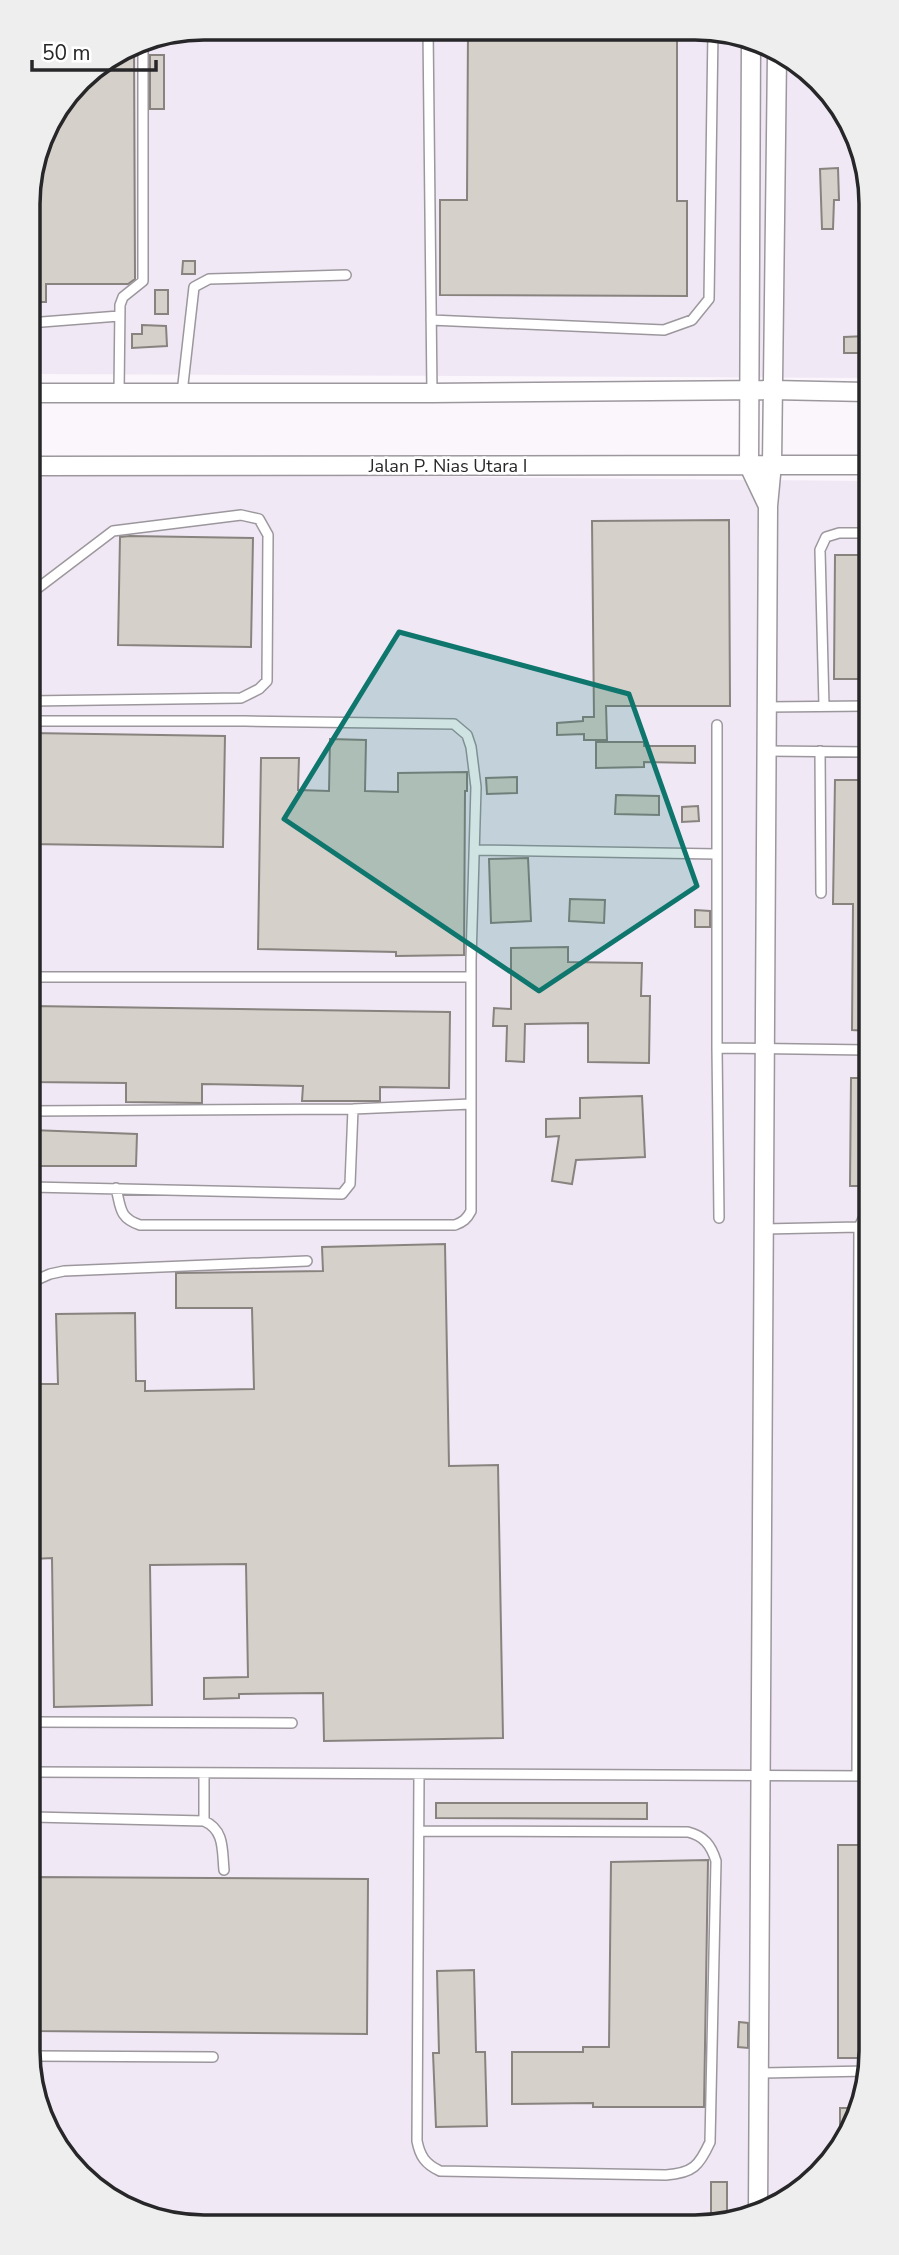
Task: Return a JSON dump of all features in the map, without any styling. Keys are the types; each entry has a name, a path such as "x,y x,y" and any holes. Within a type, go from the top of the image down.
{"street":[{"path":"751,50 749,466 768,506"},
{"path":"758,2202 768,506 772,464 777,63"},
{"path":"41,393 859,392"},
{"name":"Jalan P. Nias Utara I","path":"41,466 859,465"}],"lane":[{"path":"428,41 432,393"},
{"path":"431,320 664,330 692,320 709,299 713,42"},
{"path":"119,392 119,316 123,297 143,281 143,52"},
{"path":"182,393 194,287 209,279 346,275"},
{"path":"41,322 119,316"},
{"path":"41,586 113,531 241,515 259,519 268,535 267,681 259,689 241,698 41,701"},
{"path":"824,706 820,550 826,537 839,533 859,533"},
{"path":"767,707 859,706"},
{"path":"41,721 454,724 467,735 471,747 476,787 471,977 471,1211 463,1222 455,1225 141,1225 130,1222 122,1213 116,1188"},
{"path":"717,725 719,1218"},
{"path":"767,751 859,752"},
{"path":"820,751 821,893"},
{"path":"475,850 717,854"},
{"path":"41,977 471,977"},
{"path":"717,1048 859,1050"},
{"path":"41,1111 353,1109 471,1104"},
{"path":"40,1187 341,1194 350,1184 353,1109"},
{"path":"764,1229 858,1227"},
{"path":"40,1278 64,1272 307,1261"},
{"path":"40,1772 857,1776 858,1404"},
{"path":"40,1722 292,1723"},
{"path":"204,1773 204,1821"},
{"path":"419,1774 417,2141 424,2161 440,2171 666,2175 678,2174 702,2161 710,2142 716,1861 712,1849 703,1838 688,1832 419,1830"},
{"path":"40,1818 204,1821 215,1828 220,1837 224,1870"},
{"path":"40,2056 213,2057"},
{"path":"759,2073 857,2071"}],"highlighted area":[{"path":"399,632 629,694 697,886 539,991 284,819"}],"shaded area":[{"path":"695,40 727,43 767,57 803,81 831,113 850,151 859,204 859,378 41,374 41,193 46,162 57,132 68,113 96,81 122,62 172,43"},
{"path":"41,473 859,481 858,2062 850,2104 831,2142 803,2174 777,2193 758,2202 737,2209 695,2215 204,2215 172,2212 132,2198 96,2174 68,2142 49,2104 40,2051"}],"building":[{"path":"468,40 677,40 677,201 687,201 687,296 440,295 440,200 467,200"},
{"path":"150,55 164,55 164,109 150,109"},
{"path":"134,56 135,279 128,284 46,284 46,302 41,302 41,193 53,141 81,96 113,68"},
{"path":"838,168 839,200 834,200 833,229 822,229 820,169"},
{"path":"183,261 195,261 195,274 182,274"},
{"path":"155,290 168,290 168,314 155,314"},
{"path":"142,325 166,326 167,346 132,348 132,334 142,334"},
{"path":"859,336 859,353 844,353 844,337"},
{"path":"729,520 730,706 606,706 607,740 584,740 584,734 557,735 557,723 583,721 583,717 594,717 592,521"},
{"path":"120,537 253,538 251,647 118,645"},
{"path":"835,555 859,555 859,679 834,679"},
{"path":"41,733 225,736 223,847 41,844"},
{"path":"330,739 366,740 365,791 398,792 398,773 467,772 464,955 396,956 396,952 258,949 261,758 299,758 298,790 329,791"},
{"path":"596,742 695,746 695,763 644,762 644,767 596,768"},
{"path":"517,777 517,793 487,794 486,778"},
{"path":"835,780 859,780 859,1030 852,1030 853,904 833,904"},
{"path":"616,795 659,796 659,815 615,814"},
{"path":"698,806 699,821 682,822 682,807"},
{"path":"528,858 531,921 491,923 489,859"},
{"path":"570,899 605,900 604,923 569,921"},
{"path":"695,910 710,911 710,927 695,927"},
{"path":"568,947 568,962 642,963 641,996 650,996 649,1063 588,1062 588,1023 525,1024 524,1062 506,1061 507,1026 493,1026 494,1008 511,1009 511,948"},
{"path":"41,1006 450,1012 449,1088 380,1087 380,1101 302,1101 303,1086 202,1084 202,1103 126,1102 126,1083 41,1082"},
{"path":"851,1078 859,1078 858,1186 850,1186"},
{"path":"642,1096 645,1157 576,1160 572,1184 552,1181 559,1136 546,1137 546,1119 580,1118 580,1098"},
{"path":"40,1130 137,1134 136,1166 40,1166"},
{"path":"445,1244 449,1466 498,1465 503,1738 324,1741 323,1693 239,1694 239,1698 204,1699 204,1678 248,1677 246,1564 150,1565 152,1705 54,1707 52,1558 40,1559 40,1384 58,1384 56,1314 135,1313 136,1381 145,1381 145,1391 254,1389 252,1308 176,1308 176,1273 323,1271 322,1247"},
{"path":"436,1803 647,1803 647,1819 436,1818"},
{"path":"838,1845 858,1845 858,2058 838,2058"},
{"path":"708,1860 704,2107 593,2107 593,2103 512,2104 512,2052 583,2052 583,2047 609,2047 611,1862"},
{"path":"40,1877 368,1879 367,2034 40,2031"},
{"path":"474,1970 476,2052 485,2052 487,2126 436,2127 433,2053 439,2053 437,1971"},
{"path":"739,2022 748,2023 748,2048 738,2047"},
{"path":"840,2108 848,2108 842,2123 840,2126"},
{"path":"711,2182 727,2182 727,2211 711,2213"}]}
